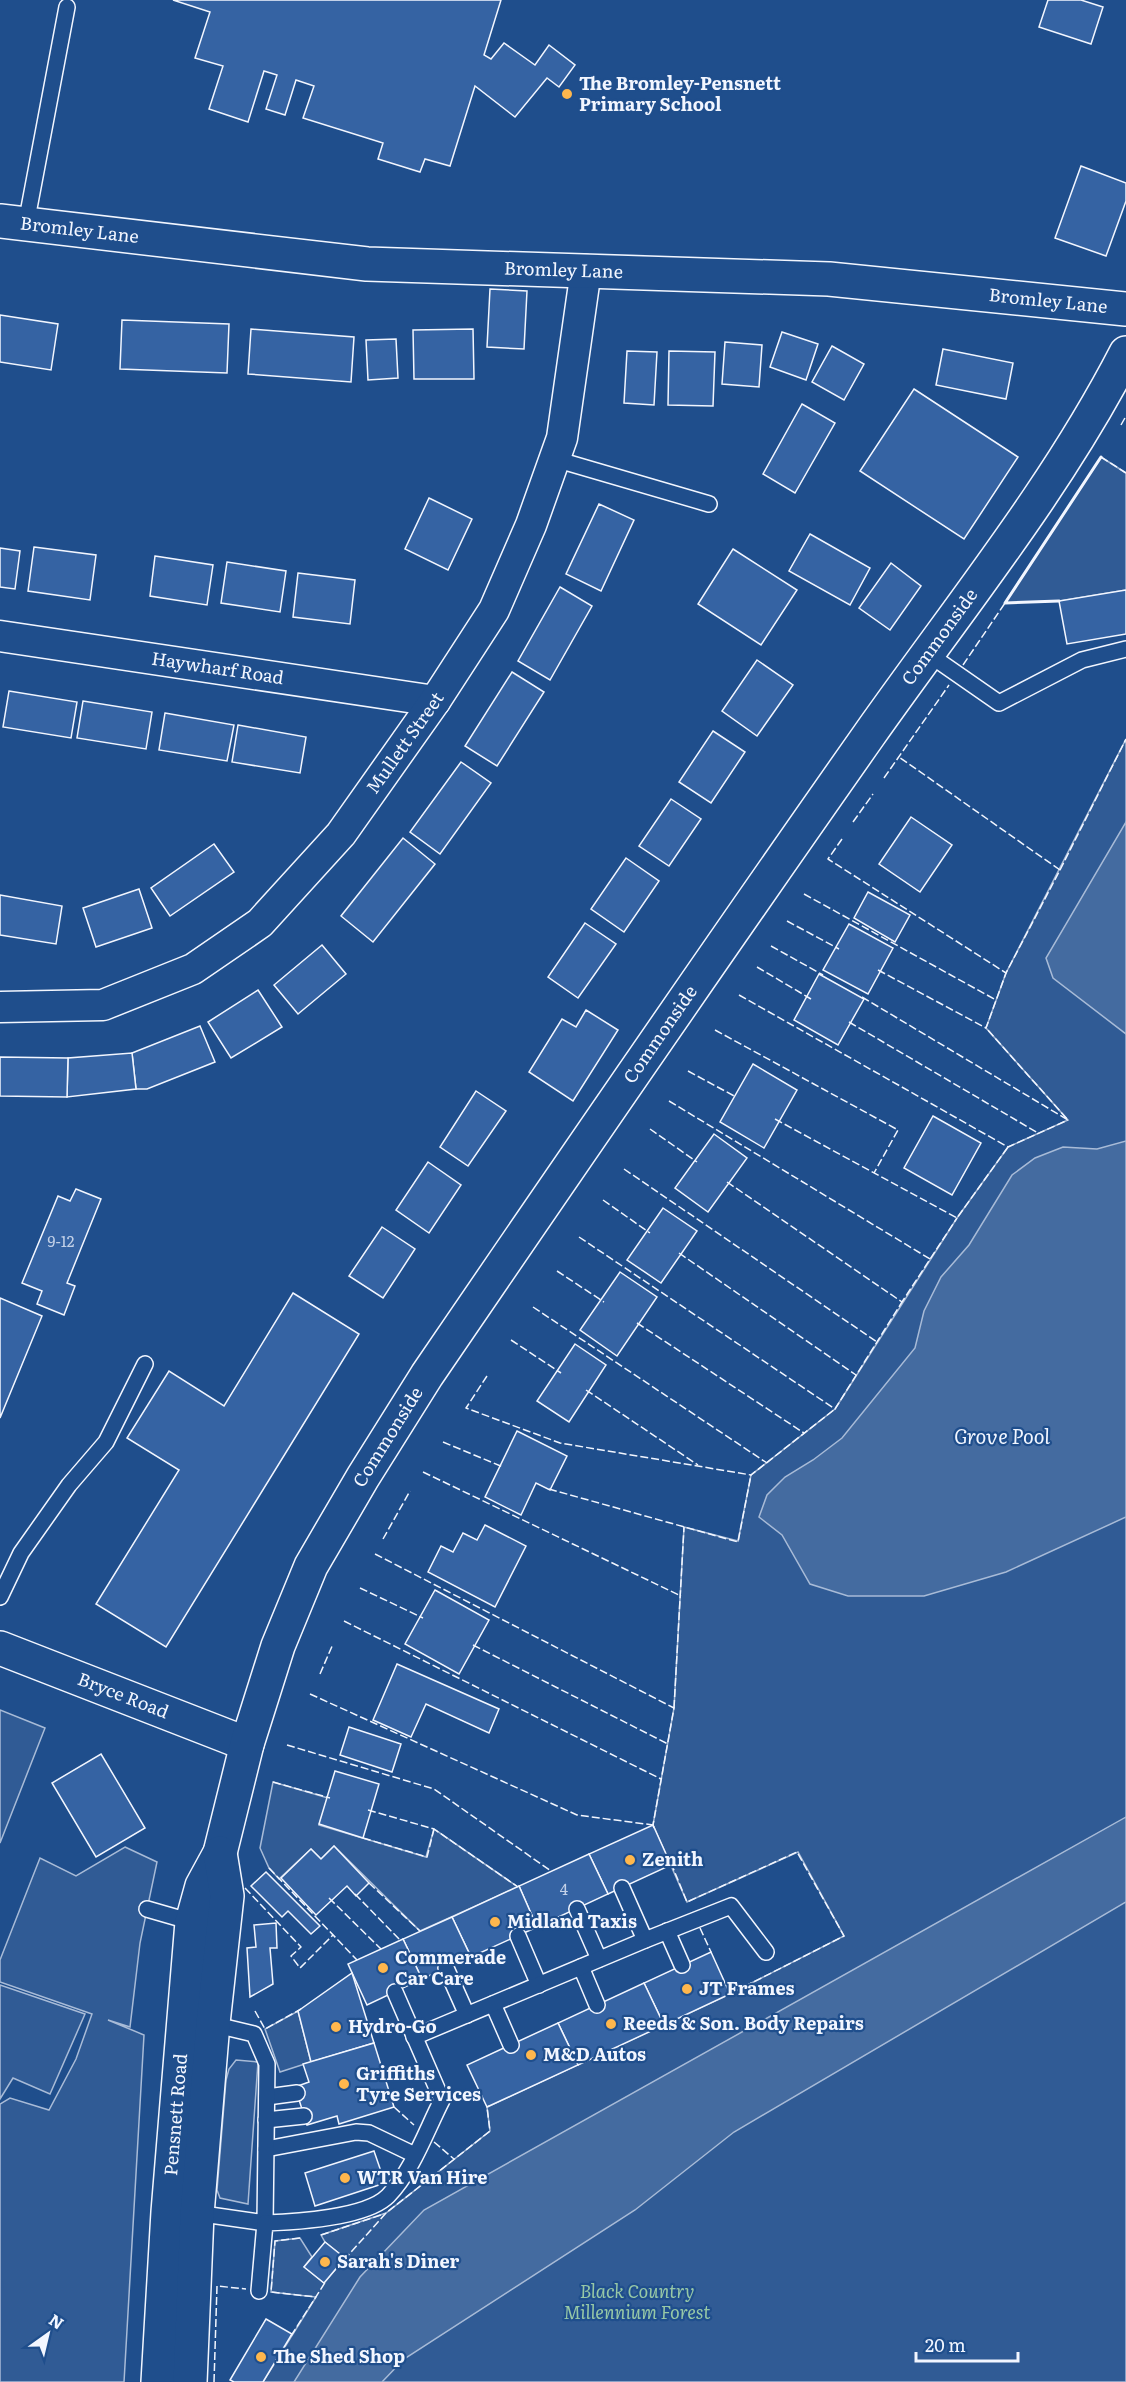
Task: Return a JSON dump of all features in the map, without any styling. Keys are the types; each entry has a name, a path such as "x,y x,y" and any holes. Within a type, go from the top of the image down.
{"main road":[{"name":"Bromley Lane","path":"13,223 367,264 829,279 1126,309"},
{"name":"Commonside","path":"247,1744 278,1647 311,1566 427,1375 927,653 1042,493 1110,385 1126,353"},
{"name":"Bryce Road","path":"0,1648 247,1744"},
{"name":"Pensnett Road","path":"158,2382 170,2186 192,1922 202,1886 220,1853 247,1744"},
{"name":"Pensnett Road","path":"190,2382 197,2214 213,2023 227,1896 220,1853"}],"street":[{"name":"Mullett Street","path":"0,1007 103,1005 193,969 260,923 341,834 435,701 494,610 531,525 562,438 586,270"},
{"name":"Haywharf Road","path":"0,636 435,701"}],"lane":[{"path":"13,223 67,7"},
{"path":"555,459 710,504"},
{"path":"927,653 999,704 1082,660 1126,650"},
{"path":"0,1597 21,1553 69,1485 106,1442 145,1364"},
{"path":"622,1888 645,1940"},
{"path":"414,2037 667,1930 731,1906 766,1952"},
{"path":"147,1909 192,1922"},
{"path":"577,1909 599,1959"},
{"path":"667,1930 682,1965"},
{"path":"518,1936 539,1984"},
{"path":"581,1967 597,2005"},
{"path":"446,1968 466,2015"},
{"path":"170,2186 197,2214 265,2223 309,2221 354,2212 386,2198 404,2178 442,2100 395,1992"},
{"path":"493,2004 511,2045"},
{"path":"180,2071 193,2061 198,2030 213,2023 254,2034 267,2064 265,2223 259,2291"},
{"path":"267,2097 297,2093"},
{"path":"266,2120 304,2116"},
{"path":"266,2149 356,2132 369,2133 415,2155"}],"shaded area":[{"path":"1101,457 1126,473 1126,590 1059,601 1005,603"},
{"path":"1126,739 1126,2382 263,2382 316,2297 271,2292 275,2241 300,2238 312,2257 304,2267 324,2283 345,2258 325,2242 321,2235 386,2213 490,2131 487,2107 730,1994 844,1936 798,1852 687,1902 653,1825 674,1708 684,1527 738,1541 751,1475 835,1409 957,1218 1008,1147 1068,1120 986,1028 1006,973"},
{"path":"0,1710 45,1728 0,1843"},
{"path":"273,1782 328,1798 319,1825 426,1857 434,1829 518,1887 420,1931 334,1846 321,1859 311,1849 279,1879 269,1868 260,1848"},
{"path":"125,1847 157,1862 140,1943 130,2027 108,2020 144,2035 124,2382 0,2382 0,2104 10,2098 49,2110 76,2059 92,2014 0,1982 0,1960 40,1858 76,1876"},
{"path":"0,1985 85,2014 50,2094 13,2078 0,2099"},
{"path":"298,2011 311,2062 280,2072 265,2029"},
{"path":"236,2060 258,2062 248,2204 220,2198 217,2190 226,2080 229,2069"}],"water":[{"path":"1126,822 1126,1034 1053,978 1046,958"},
{"name":"Grove Pool","path":"1126,1141 1126,1517 1006,1572 924,1596 848,1596 810,1584 782,1535 759,1517 767,1495 785,1477 842,1438 915,1348 924,1311 941,1277 969,1245 1012,1175 1035,1158 1063,1147 1097,1149"},
{"path":"1126,1817 1126,1902 734,2132 635,2210 404,2359 382,2382 294,2382 360,2277 424,2210"}],"building":[{"path":"173,0 501,0 484,55 491,59 504,43 535,65 549,45 575,65 559,87 547,78 515,117 475,86 450,166 425,159 420,172 378,159 383,143 303,118 314,86 296,80 285,115 266,109 277,75 264,71 248,122 209,109 223,66 195,58 210,12"},
{"path":"1048,0 1081,0 1103,7 1091,44 1039,27"},
{"path":"1081,166 1126,183 1126,201 1106,256 1055,238"},
{"path":"490,289 527,291 524,349 487,347"},
{"path":"0,315 58,324 51,370 0,362"},
{"path":"122,320 229,324 227,373 120,369"},
{"path":"251,329 354,337 351,382 248,374"},
{"path":"473,329 474,379 414,379 413,330"},
{"path":"782,332 818,344 806,380 770,367"},
{"path":"396,339 398,378 368,380 366,340"},
{"path":"725,342 762,345 759,387 722,384"},
{"path":"832,346 864,364 844,400 812,382"},
{"path":"943,349 1013,363 1006,399 936,385"},
{"path":"627,351 657,352 654,405 624,403"},
{"path":"669,351 715,352 713,406 668,405"},
{"path":"914,389 1018,457 964,539 860,471"},
{"path":"802,404 835,423 795,493 763,474"},
{"path":"429,498 472,519 448,570 405,549"},
{"path":"599,504 634,520 601,591 566,574"},
{"path":"810,534 870,568 850,605 789,571"},
{"path":"34,547 96,555 90,600 28,591"},
{"path":"0,548 20,551 15,589 0,587"},
{"path":"733,549 797,590 761,645 698,604"},
{"path":"155,556 213,565 207,605 150,596"},
{"path":"227,562 286,571 280,612 221,603"},
{"path":"891,563 921,586 890,630 859,608"},
{"path":"298,573 355,580 350,624 293,617"},
{"path":"560,587 592,606 550,680 518,661"},
{"path":"1126,590 1126,634 1067,644 1059,601"},
{"path":"757,660 793,685 757,736 722,711"},
{"path":"512,672 544,692 497,766 465,746"},
{"path":"9,691 77,702 71,738 3,727"},
{"path":"83,701 152,712 146,749 77,738"},
{"path":"165,713 234,725 227,761 159,750"},
{"path":"238,725 306,737 300,773 232,762"},
{"path":"713,731 745,752 711,803 679,782"},
{"path":"461,762 491,783 440,854 410,832"},
{"path":"671,799 701,819 669,866 639,846"},
{"path":"911,817 952,845 920,892 879,864"},
{"path":"403,838 435,864 373,942 341,916"},
{"path":"214,844 234,872 170,916 151,888"},
{"path":"626,858 659,881 624,932 591,909"},
{"path":"139,889 152,928 96,947 83,908"},
{"path":"868,892 910,915 895,942 854,918"},
{"path":"0,895 62,906 56,944 0,935"},
{"path":"585,923 616,944 578,998 548,977"},
{"path":"849,924 893,948 868,994 823,970"},
{"path":"322,945 346,974 298,1014 274,985"},
{"path":"819,974 864,999 838,1045 794,1020"},
{"path":"258,990 282,1027 231,1058 208,1022"},
{"path":"586,1010 618,1030 573,1101 529,1072 562,1019 576,1027"},
{"path":"200,1026 215,1062 147,1089 136,1089 132,1053"},
{"path":"132,1053 136,1089 67,1097 68,1058"},
{"path":"0,1057 68,1058 67,1097 0,1096"},
{"path":"753,1064 797,1090 764,1148 720,1122"},
{"path":"476,1091 506,1111 468,1166 440,1147"},
{"path":"933,1116 981,1143 952,1195 904,1168"},
{"path":"714,1134 747,1158 708,1212 675,1188"},
{"path":"428,1162 461,1185 429,1233 396,1210"},
{"path":"76,1189 101,1199 67,1283 75,1286 64,1315 37,1304 42,1291 22,1283 58,1196 70,1201"},
{"path":"663,1208 697,1231 661,1283 627,1260"},
{"path":"382,1227 415,1249 383,1298 349,1276"},
{"path":"620,1272 657,1297 617,1356 580,1330"},
{"path":"293,1293 359,1334 166,1647 96,1604 179,1470 127,1438 169,1371 224,1406"},
{"path":"0,1298 42,1316 0,1418"},
{"path":"575,1344 606,1365 569,1422 537,1401"},
{"path":"517,1431 567,1456 550,1490 536,1483 521,1515 485,1497"},
{"path":"485,1525 526,1546 495,1607 428,1572 441,1546 453,1552 463,1533 477,1540"},
{"path":"435,1590 489,1620 459,1674 405,1644"},
{"path":"397,1664 499,1709 489,1733 426,1704 411,1737 373,1720"},
{"path":"349,1727 401,1744 392,1772 340,1755"},
{"path":"101,1754 145,1828 96,1857 52,1783"},
{"path":"335,1771 379,1784 363,1838 319,1824"},
{"name":"Zenith","path":"653,1825 671,1865 608,1894 589,1854"},
{"path":"334,1846 369,1883 356,1896 347,1886 316,1915 281,1878 311,1849 321,1859"},
{"path":"589,1854 608,1894 537,1927 519,1886"},
{"path":"266,1872 320,1926 311,1934 288,1911 282,1917 251,1886"},
{"name":"Midland Taxis","path":"519,1886 537,1927 471,1957 452,1917"},
{"path":"452,1917 471,1957 422,1979 403,1939"},
{"path":"276,1923 277,1948 270,1948 273,1984 250,1997 247,1948 256,1947 254,1925"},
{"name":"Commerade Car Care","path":"403,1939 422,1979 367,2005 348,1964"},
{"name":"JT Frames","path":"711,1952 730,1994 664,2025 644,1983"},
{"name":"Hydro-Go","path":"352,1973 374,2043 311,2062 298,2011"},
{"name":"Reeds & Son. Body Repairs","path":"644,1983 664,2025 578,2065 558,2023"},
{"name":"M&D Autos","path":"558,2023 578,2065 487,2107 467,2065"},
{"name":"Griffiths Tyre Services","path":"374,2043 394,2107 339,2124 337,2116 307,2125 295,2087 309,2082 303,2064"},
{"name":"WTR Van Hire","path":"374,2151 385,2183 315,2206 305,2173"},
{"name":"Sarah's Diner","path":"325,2242 345,2258 324,2283 304,2267"},
{"name":"The Shed Shop","path":"266,2319 292,2334 263,2382 230,2380"}],"fence":[{"path":"1121,425 1126,416"},
{"path":"1101,457 1126,473"},
{"path":"963,665 1005,603"},
{"path":"884,778 949,685"},
{"path":"1060,870 1126,739"},
{"path":"842,839 828,859 1006,973 1060,870 899,757"},
{"path":"853,822 873,794"},
{"path":"804,894 996,1000"},
{"path":"787,921 839,949"},
{"path":"771,946 823,975"},
{"path":"757,967 811,999"},
{"path":"878,970 986,1028 1006,973"},
{"path":"739,995 1008,1147 1068,1120"},
{"path":"862,997 1068,1120 986,1028"},
{"path":"849,1022 1038,1133"},
{"path":"715,1030 898,1130 874,1173"},
{"path":"688,1071 736,1097"},
{"path":"669,1101 930,1259"},
{"path":"775,1119 957,1218 1008,1147"},
{"path":"650,1129 697,1162"},
{"path":"624,1169 877,1342"},
{"path":"727,1182 902,1302 957,1218"},
{"path":"603,1200 650,1233"},
{"path":"579,1237 835,1409 902,1302"},
{"path":"679,1253 856,1375"},
{"path":"557,1271 604,1302"},
{"path":"533,1307 767,1463"},
{"path":"637,1323 804,1433"},
{"path":"511,1340 561,1373"},
{"path":"487,1376 466,1408 560,1443 751,1475 835,1409"},
{"path":"586,1390 698,1465"},
{"path":"443,1442 503,1467"},
{"path":"423,1472 681,1596"},
{"path":"549,1489 738,1542 751,1475"},
{"path":"383,1539 410,1491"},
{"path":"674,1708 684,1527"},
{"path":"375,1554 674,1708 654,1828"},
{"path":"360,1588 423,1618"},
{"path":"344,1621 661,1779"},
{"path":"320,1674 333,1644"},
{"path":"473,1645 668,1744"},
{"path":"310,1694 577,1815 653,1825 651,1826"},
{"path":"287,1745 434,1789 551,1871"},
{"path":"273,1782 330,1798"},
{"path":"368,1810 434,1829 518,1887"},
{"path":"363,1838 427,1857 434,1829"},
{"path":"671,1863 687,1902 797,1852 844,1936 728,1995"},
{"path":"269,1868 357,1960"},
{"path":"369,1883 420,1931"},
{"path":"245,1888 301,1947 291,1956 300,1968 333,1935"},
{"path":"355,1894 400,1940"},
{"path":"329,1898 381,1949"},
{"path":"700,1928 711,1952"},
{"path":"255,2011 265,2029 301,2009"},
{"path":"344,2260 386,2213 490,2131 487,2107 489,2106"},
{"path":"394,2107 414,2125"},
{"path":"434,2142 454,2159"},
{"path":"321,2235 384,2214"},
{"path":"300,2238 275,2241 271,2292 316,2297"},
{"path":"291,2336 326,2281"},
{"path":"214,2382 217,2286 246,2289"}],"wall":[{"path":"1059,601 1005,603 1101,457"}],"place":[{"name":"The Bromley-Pensnett Primary School","path":"567,94"},
{"name":"Zenith","path":"630,1860"},
{"name":"Midland Taxis","path":"495,1922"},
{"name":"Commerade Car Care","path":"383,1968"},
{"name":"JT Frames","path":"687,1989"},
{"name":"Reeds & Son. Body Repairs","path":"611,2024"},
{"name":"Hydro-Go","path":"336,2027"},
{"name":"M&D Autos","path":"531,2055"},
{"name":"Griffiths Tyre Services","path":"344,2084"},
{"name":"WTR Van Hire","path":"345,2178"},
{"name":"Sarah's Diner","path":"325,2262"},
{"name":"The Shed Shop","path":"261,2357"}],"park label":[{"name":"Black Country Millennium Forest","path":"637,2302"}]}
